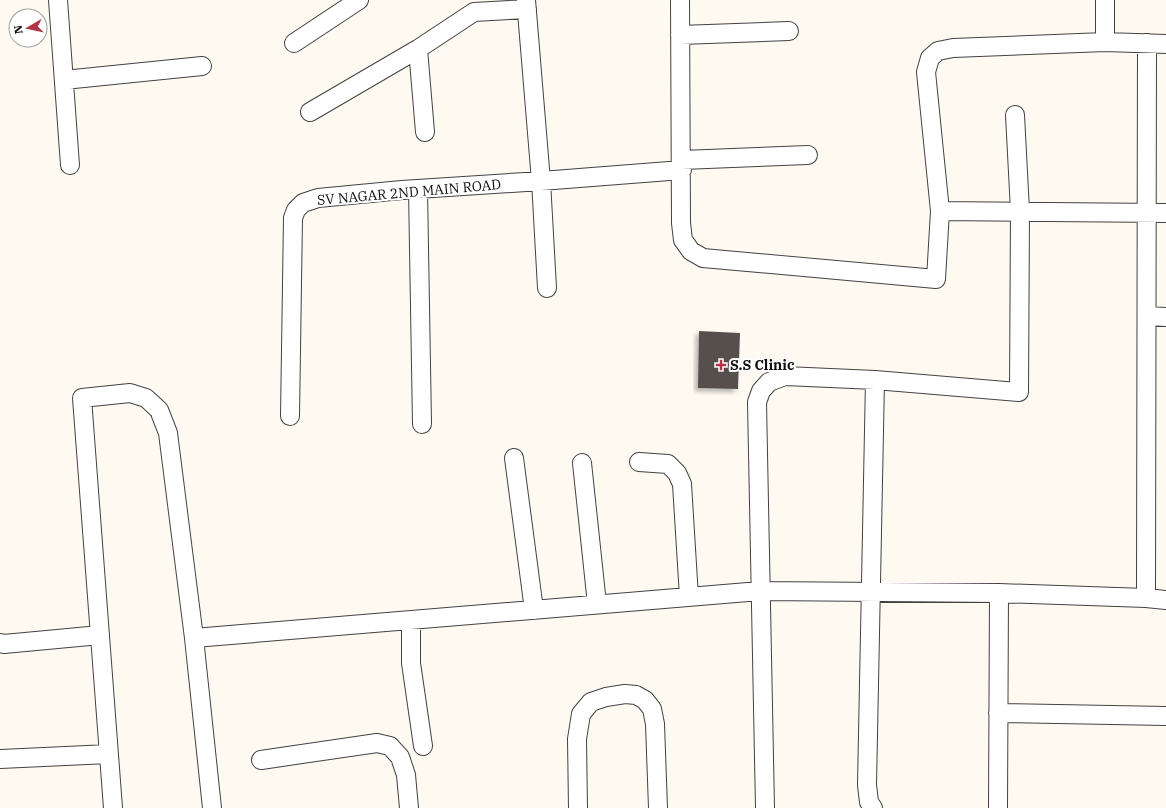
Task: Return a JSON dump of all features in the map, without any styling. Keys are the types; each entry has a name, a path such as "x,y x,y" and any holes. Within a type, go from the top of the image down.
{"street":[{"path":"58,0 70,165"},
{"path":"294,43 359,0"},
{"path":"680,0 683,240 691,251 703,258 936,279 940,211 926,72 930,58 938,51 953,48 1105,42 1166,44"},
{"path":"1105,0 1105,42"},
{"path":"310,112 418,49 470,6 527,5 541,181 547,288"},
{"path":"680,35 789,31"},
{"path":"1146,598 1147,43"},
{"path":"418,49 425,132"},
{"path":"64,80 202,66"},
{"path":"765,808 757,402 760,391 769,382 785,376 875,380 1019,392 1020,212 1015,115"},
{"name":"SV NAGAR 2ND MAIN ROAD","path":"290,416 293,218 296,210 303,203 318,198 418,189 541,181 682,165 808,155"},
{"path":"418,189 422,424"},
{"path":"940,211 1166,213"},
{"path":"1147,316 1166,317"},
{"path":"873,808 869,802 867,785 875,380"},
{"path":"113,808 82,398 130,393 146,398 159,410 168,433 194,638 212,808"},
{"path":"514,458 534,610"},
{"path":"639,462 668,464 678,472 682,484 689,597"},
{"path":"582,463 597,604"},
{"path":"194,638 760,591 999,593 1166,600"},
{"path":"998,808 999,593"},
{"path":"411,620 411,663 423,746"},
{"path":"0,643 4,644 100,635"},
{"path":"578,808 577,739 581,714 591,702 606,697 625,694 636,695 645,700 652,709 655,724 658,808"},
{"path":"998,713 1166,716"},
{"path":"261,760 377,743 390,746 400,757 406,775 409,808"},
{"path":"0,759 108,754"}],"building":[{"path":"699,331 740,333 738,389 698,388"}],"place":[{"name":"S.S Clinic","path":"721,365"}]}
